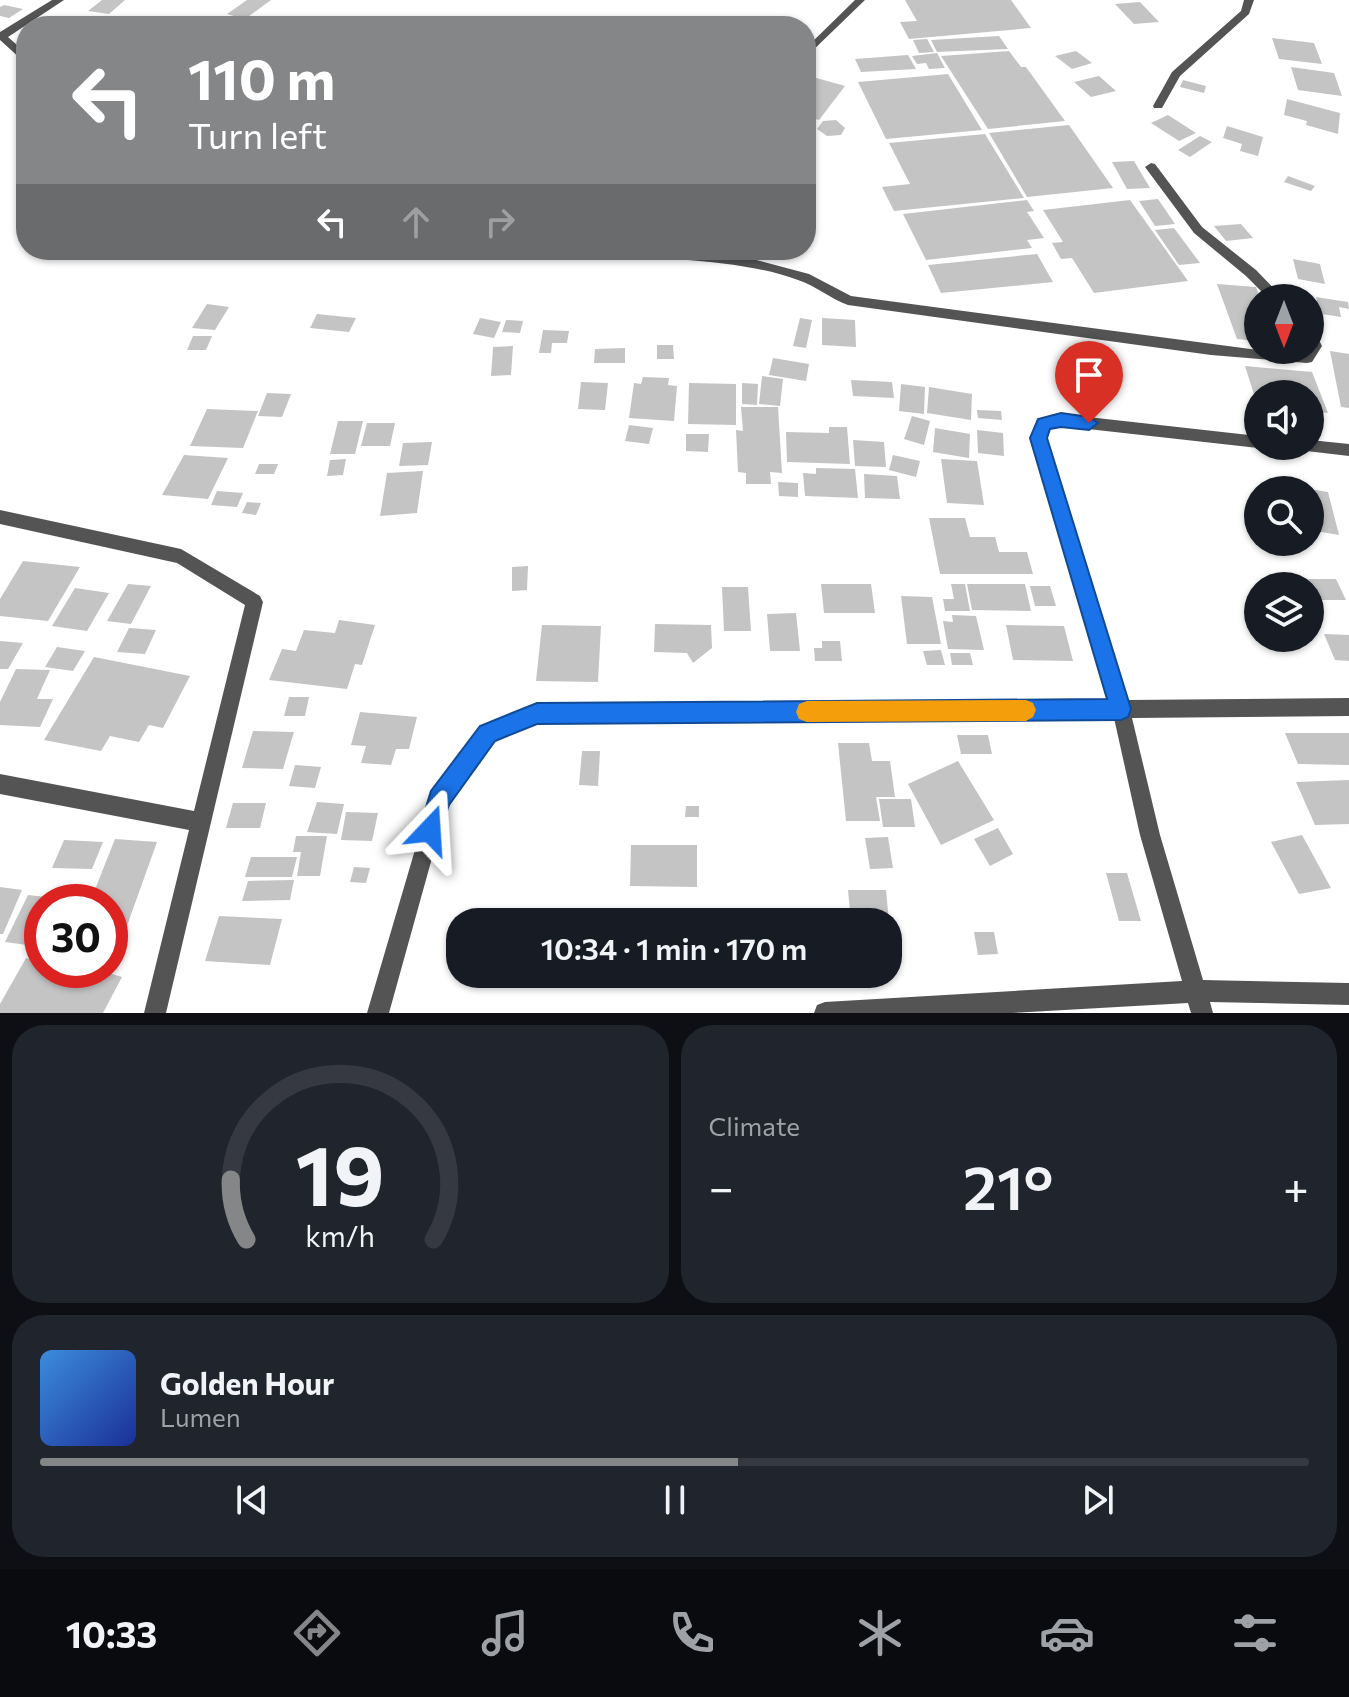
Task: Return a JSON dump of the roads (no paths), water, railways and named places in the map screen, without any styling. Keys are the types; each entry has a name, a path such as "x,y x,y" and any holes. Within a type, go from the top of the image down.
{"street":[{"path":"33,16 59,0"},
{"path":"816,44 860,0"},
{"path":"1158,106 1176,74 1246,12 1249,0"},
{"path":"1151,167 1198,230 1262,284"},
{"path":"755,260 804,277 848,300 1244,353"},
{"path":"1202,1013 1150,835 1121,709 1039,438 1044,424 1061,420 1244,440"},
{"path":"1324,448 1349,450"},
{"path":"0,517 181,556 254,602 155,1013"},
{"path":"378,1013 439,799 488,734 537,714 1349,707"},
{"path":"0,784 200,822"},
{"path":"825,1013 1196,991 1349,994"}]}
